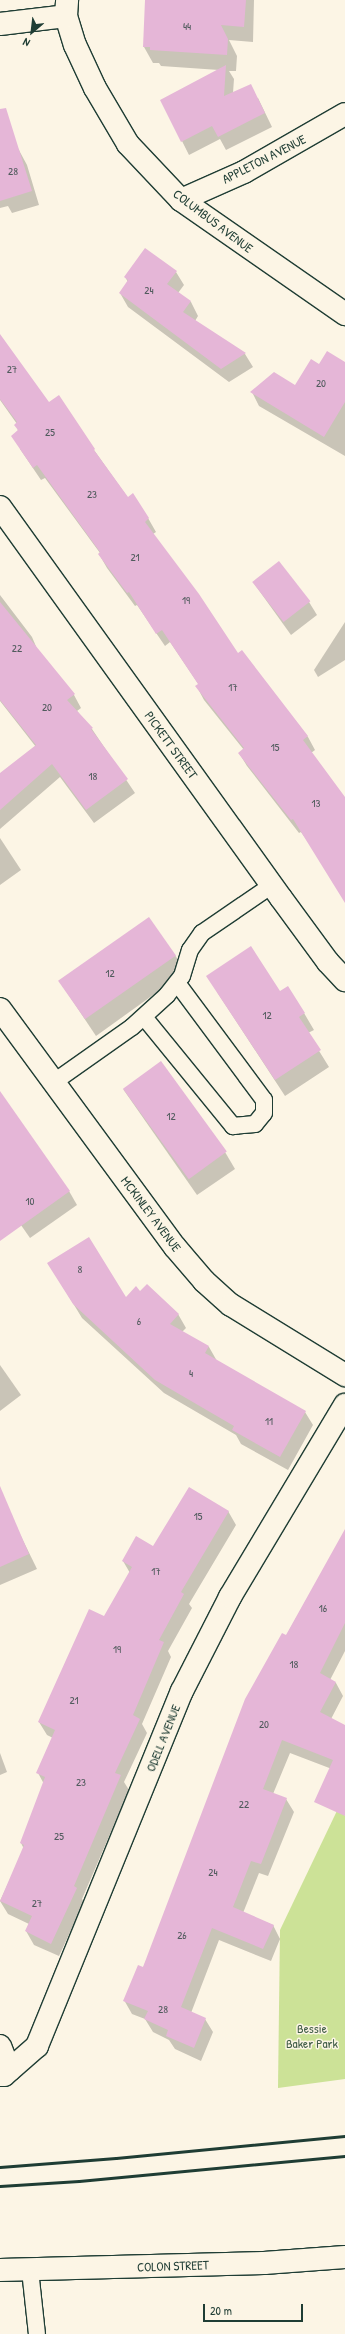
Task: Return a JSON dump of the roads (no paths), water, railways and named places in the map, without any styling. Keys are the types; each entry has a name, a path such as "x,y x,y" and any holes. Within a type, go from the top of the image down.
{"street":[{"path":"0,24 66,8"},
{"name":"COLUMBUS AVENUE","path":"66,8 75,46 95,88 128,144 181,200 345,314"},
{"name":"APPLETON AVENUE","path":"181,200 244,172 345,114"},
{"name":"PICKETT STREET","path":"0,507 328,962 345,980"},
{"name":"MCKINLEY AVENUE","path":"0,1009 175,1247 204,1281 231,1305 345,1375"},
{"name":"ODELL AVENUE","path":"5,2073 37,2046 182,1691 230,1597 345,1405"},
{"path":"0,2046 5,2073"},
{"name":"COLON STREET","path":"0,2270 264,2263 345,2257"}],"lane":[{"path":"54,1082 132,1027 167,995 182,976 190,950 202,932 272,885"},
{"path":"144,1016 233,1126 255,1124 264,1113 264,1100 177,983"},
{"path":"30,2270 37,2334"}],"railway":[{"path":"0,2167 116,2158 345,2136"},
{"path":"0,2186 79,2181 345,2156"}],"park label":[{"name":"Bessie Baker Park","path":"312,2036"}]}
